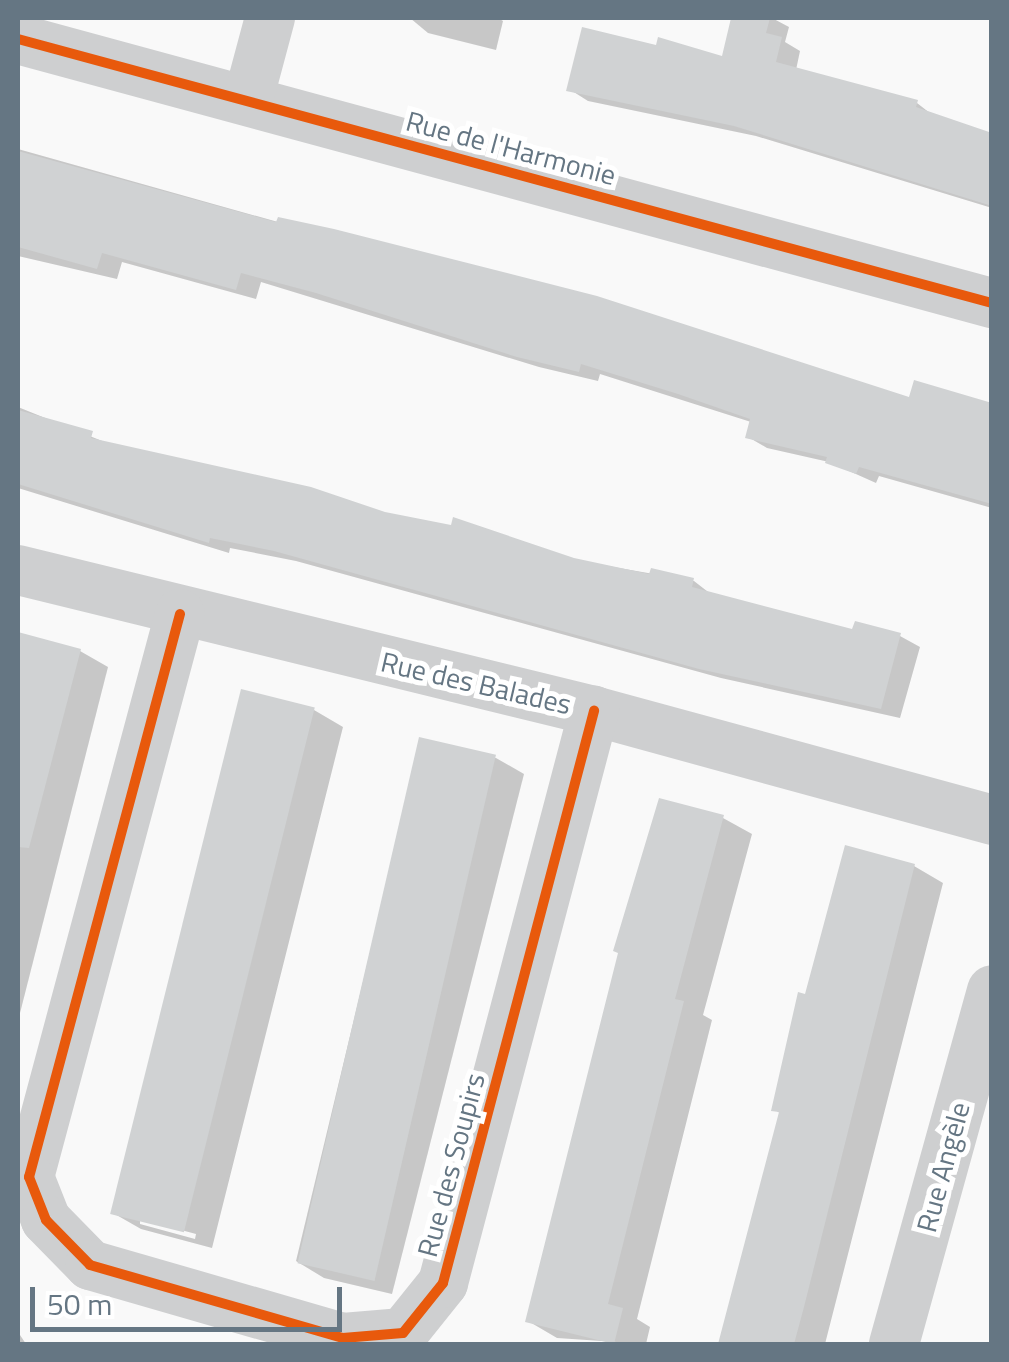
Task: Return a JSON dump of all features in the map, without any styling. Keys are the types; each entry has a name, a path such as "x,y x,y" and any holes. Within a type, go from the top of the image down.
{"street":[{"path":"248,100 270,18"},
{"name":"Rue de l'Harmonie","path":"18,40 992,302"},
{"name":"Rue des Balades","path":"18,570 180,614 594,711 992,820"},
{"name":"Rue des Soupirs","path":"180,614 30,1177 46,1220 90,1265 343,1338 403,1333 443,1283 594,711"},
{"name":"Rue Angèle","path":"894,1344 992,990"}],"building":[{"path":"731,18 770,18 766,33 782,37 776,62 918,100 916,107 992,133 992,206 734,126 566,91 582,27 656,45 658,37 722,56"},
{"path":"18,151 276,222 278,217 334,229 597,296 909,397 914,380 992,403 992,504 859,467 856,474 825,463 827,457 745,438 750,419 581,364 579,372 517,357 241,273 236,290 102,253 97,269 18,247"},
{"path":"18,410 93,431 91,438 311,487 385,512 451,525 453,517 574,558 649,574 651,568 694,578 692,587 852,629 855,621 901,633 881,709 699,669 274,551 210,538 209,543 18,484"},
{"path":"18,632 81,649 29,848 18,847"},
{"path":"241,689 315,707 184,1232 110,1214"},
{"path":"419,737 496,755 375,1281 298,1263"},
{"path":"659,798 724,815 675,999 684,1001 608,1304 623,1308 614,1344 525,1322 618,953 613,951"},
{"path":"845,845 915,864 804,1307 794,1344 718,1344 779,1112 771,1111 798,992 805,994"}],"cycle path":[{"path":"18,39 992,303"},
{"path":"180,614 29,1177 46,1220 90,1265 343,1338 403,1333 443,1283 594,711"}]}
